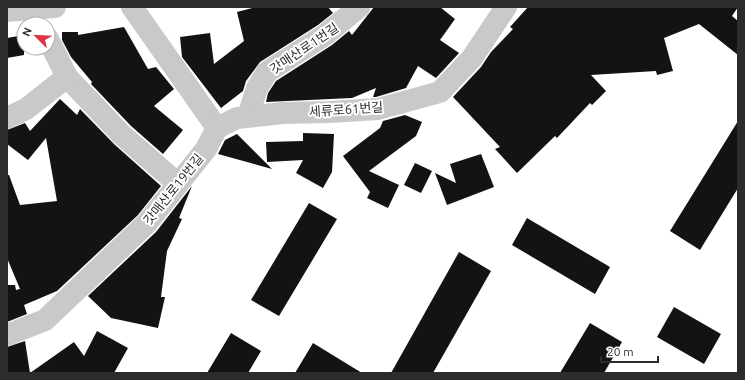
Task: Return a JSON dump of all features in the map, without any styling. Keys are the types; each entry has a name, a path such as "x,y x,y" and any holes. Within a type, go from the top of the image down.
{"street":[{"path":"132,7 217,128"},
{"name":"갓매산로1번길","path":"248,116 257,88 267,72 325,35 359,7"},
{"name":"세류로61번길","path":"217,128 237,118 248,116 378,109 440,92 472,58 506,7"},
{"path":"7,11 44,13"},
{"path":"56,55 67,77 122,135 178,184"},
{"path":"7,118 26,109 67,77"},
{"name":"갓매산로19번길","path":"7,335 45,320 147,223 206,149 217,128"}],"building":[{"path":"256,7 328,7 333,13 318,25 260,62 246,81 243,91 221,108 182,57 180,37 210,33 214,64 244,41 237,12"},
{"path":"374,7 440,7 455,19 440,40 459,53 436,78 418,66 406,88 376,97 373,97 376,88 352,98 266,102 268,93 276,81 332,45 349,31 352,35"},
{"path":"528,7 738,7 732,16 738,21 738,55 699,24 664,38 673,71 657,75 656,71 591,75 606,91 592,105 590,103 557,138 555,136 517,173 495,149 500,147 453,97 481,67 491,52 513,29 510,27"},
{"path":"124,27 148,69 156,67 174,89 154,106 183,130 163,154 131,126 91,84 92,82 71,57 62,40 62,32 78,32 78,35"},
{"path":"16,36 16,56 18,56 7,58 7,38"},
{"path":"60,99 77,115 80,109 114,144 161,186 138,215 57,291 24,305 27,314 7,322 7,285 15,285 16,290 20,289 7,258 7,175 9,175 20,205 57,201 46,138 28,160 7,144 7,130 25,123 30,131"},
{"path":"405,115 422,122 416,136 369,171 399,185 388,208 367,198 370,192 343,156 380,128 383,121"},
{"path":"738,121 738,188 700,250 670,231"},
{"path":"303,133 334,134 332,172 323,188 296,173 303,160 267,162 266,142 303,141"},
{"path":"237,134 272,169 218,154 225,140"},
{"path":"481,154 494,187 447,205 435,173 456,183 450,164"},
{"path":"415,163 432,171 421,193 404,185"},
{"path":"192,186 179,218 182,219 167,251 161,297 165,297 158,328 111,318 88,296 156,232"},
{"path":"309,203 337,219 279,316 251,300"},
{"path":"527,218 610,267 595,294 512,245"},
{"path":"459,252 491,271 433,373 391,373"},
{"path":"674,307 721,334 704,364 657,337"},
{"path":"590,323 622,342 604,373 560,373"},
{"path":"97,331 128,348 114,373 30,373 74,342 84,356"},
{"path":"231,333 261,351 248,373 207,373"},
{"path":"25,341 30,373 7,373 7,347"},
{"path":"313,343 362,373 295,373"}]}
